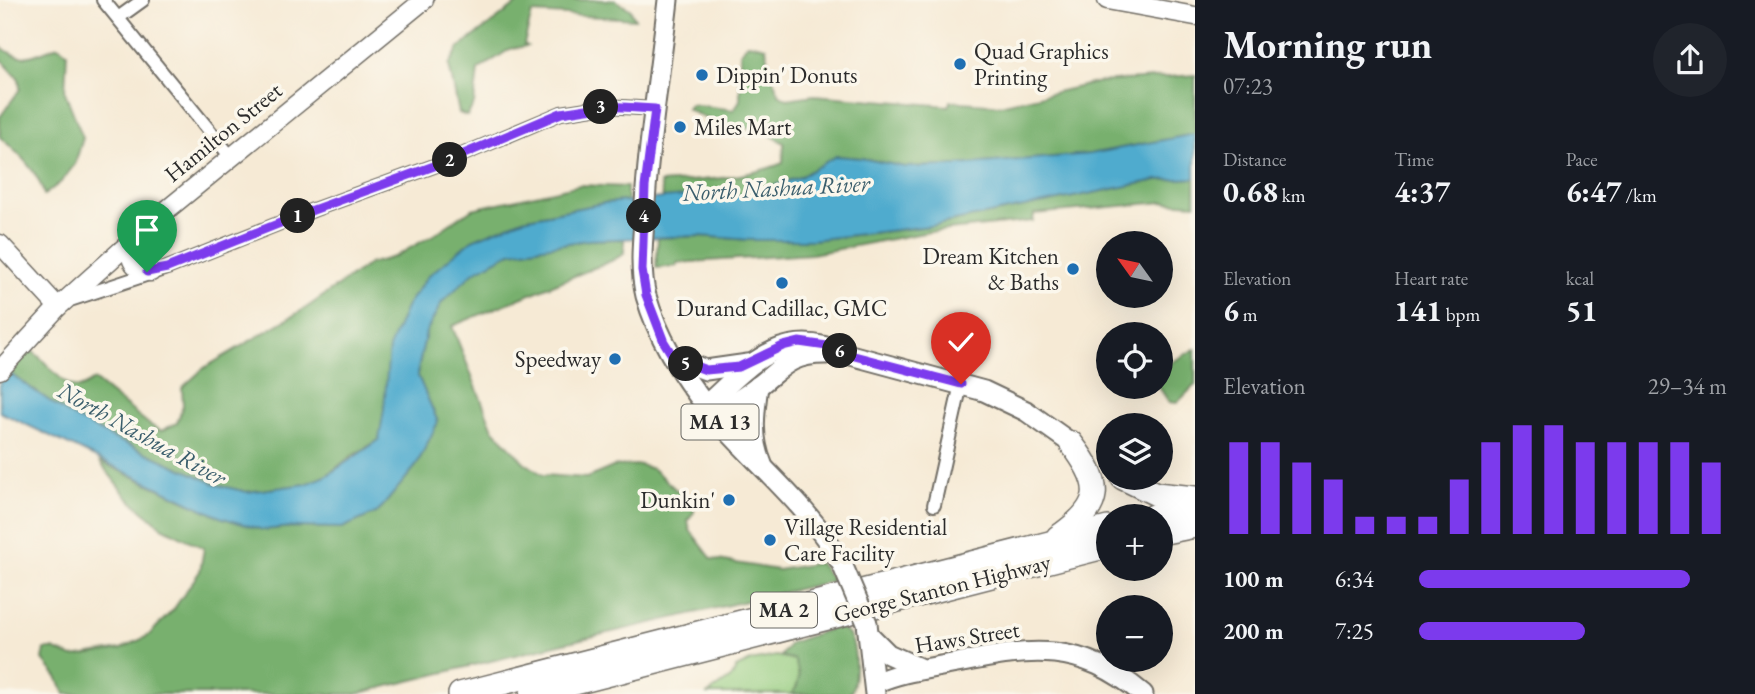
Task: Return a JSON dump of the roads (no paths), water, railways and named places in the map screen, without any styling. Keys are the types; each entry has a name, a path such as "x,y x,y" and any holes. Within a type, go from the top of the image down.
{"highway":[{"path":"1071,443 1096,459"},
{"path":"1051,542 1083,516 1094,495 1091,472 1071,443"},
{"path":"1148,490 1178,498 1195,498"},
{"path":"1173,520 1195,507"},
{"path":"1173,527 1195,528"},
{"name":"George Stanton Highway","path":"460,694 1096,530"},
{"name":"George Stanton Highway","path":"532,694 1096,549"}],"main road":[{"name":"Hamilton Street","path":"0,370 58,307 139,235 425,0"},
{"name":"MA 13","path":"668,0 645,187 642,256 646,295 664,342 710,410 831,543 868,629 875,689"},
{"path":"1107,0 1195,16"},
{"path":"139,235 130,252 131,261 139,268 151,272"},
{"path":"0,244 58,307"},
{"path":"674,358 706,370 739,367 776,349 799,342 827,346 843,353 961,384 1012,403 1071,443"},
{"path":"710,410 758,386 780,366 797,357 843,353"},
{"path":"710,410 753,362"},
{"path":"758,386 754,433 764,469"},
{"path":"868,629 885,652 919,668"},
{"name":"Haws Street","path":"875,689 895,674 919,668 955,664 996,654 1045,651 1075,656 1106,668 1143,694"}],"street":[{"path":"103,0 231,157"},
{"path":"118,18 143,0"},
{"path":"58,307 76,297 167,268 313,210 445,162 561,113 606,106 655,109"},
{"path":"934,505 961,384"}],"water":[{"name":"North Nashua River","path":"1195,134 1195,178 1157,180 930,226 812,240 749,240 699,236 588,240 511,252 474,272 442,302 426,332 417,374 438,422 416,466 378,512 342,528 292,527 263,530 220,517 0,412 0,367 71,416 218,485 247,492 306,484 326,476 379,440 389,348 407,305 428,276 472,240 523,219 604,203 698,195 745,195 800,177 836,156 905,167 945,166 1090,154"}],"place":[{"name":"Quad Graphics Printing","path":"960,64"},
{"name":"Dippin' Donuts","path":"702,75"},
{"name":"Miles Mart","path":"680,127"},
{"name":"Dream Kitchen & Baths","path":"1073,269"},
{"name":"Durand Cadillac, GMC","path":"782,283"},
{"name":"Speedway","path":"615,359"},
{"name":"Dunkin'","path":"729,500"},
{"name":"Village Residential Care Facility","path":"770,540"}]}
